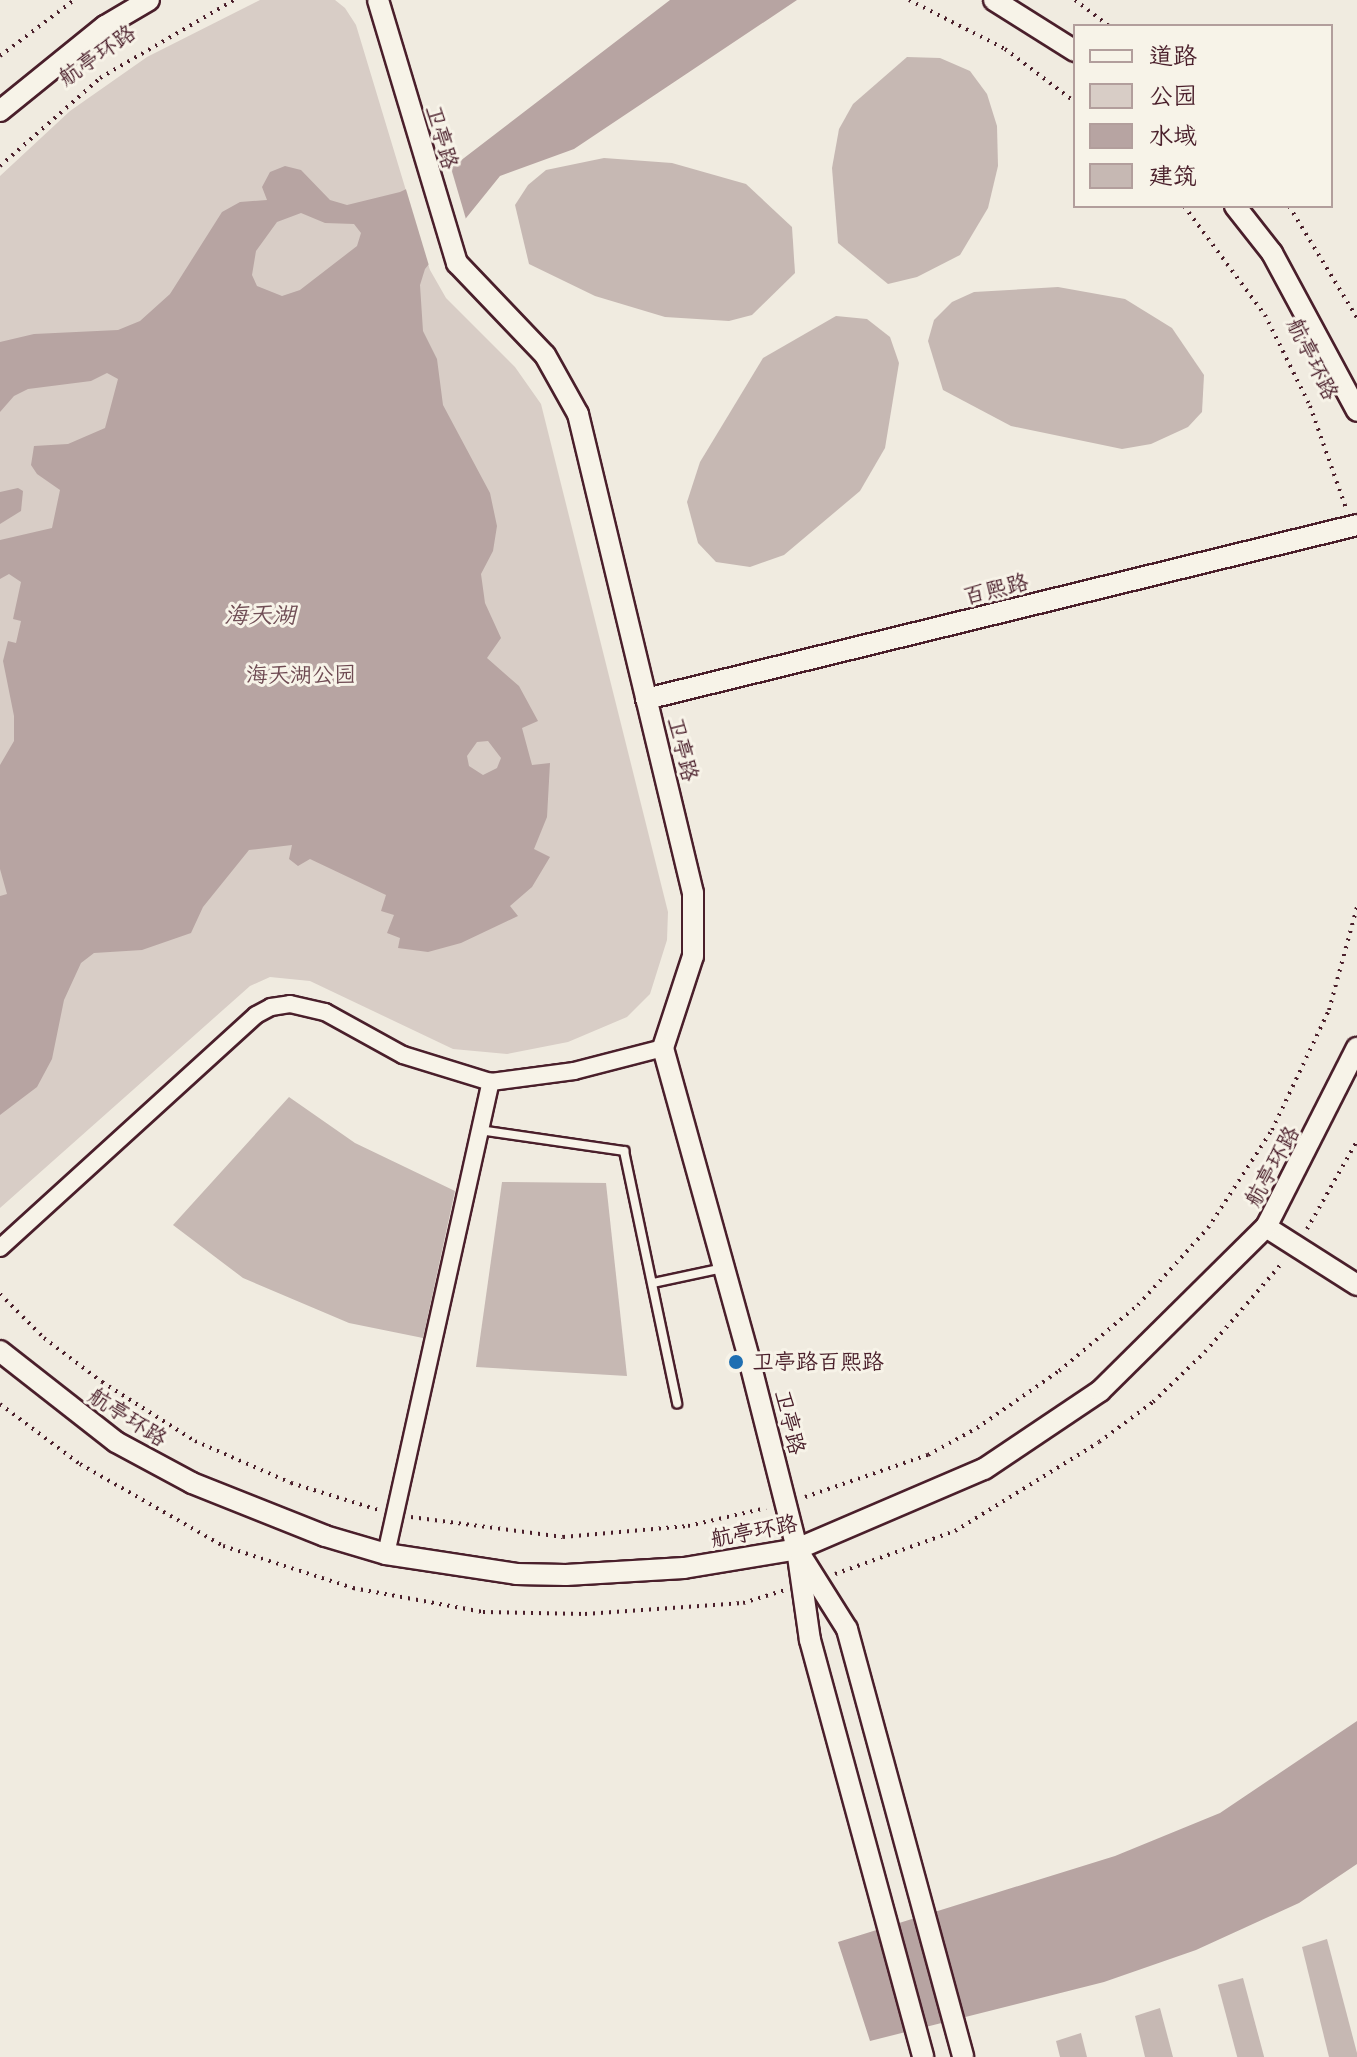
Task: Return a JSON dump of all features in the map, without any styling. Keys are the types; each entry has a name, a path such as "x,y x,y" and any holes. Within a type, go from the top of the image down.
{"street":[{"name":"航亭环路","path":"0,111 105,26 149,0"},
{"name":"卫亭路","path":"378,0 450,248 467,279 545,355 568,389 646,699 697,924 683,995 663,1048 797,1549 809,1583 810,1640 923,2057"},
{"path":"994,0 1073,50"},
{"name":"航亭环路","path":"1237,208 1272,253 1357,411"},
{"name":"百熙路","path":"646,699 1354,526"},
{"path":"0,1248 256,1015 271,1007 290,1004 325,1012 403,1055 491,1082 574,1071 663,1048"},
{"name":"航亭环路","path":"0,1351 116,1442 192,1483 325,1536 386,1554 516,1574 566,1575 684,1568 797,1549 920,1499 1045,1431 1149,1346 1266,1227 1357,1048"},
{"path":"386,1554 477,1130 491,1082"},
{"path":"1266,1227 1357,1285"},
{"name":"卫亭路","path":"809,1583 847,1629 963,2057"}],"lane":[{"path":"477,1130 624,1151 677,1403"},
{"path":"653,1283 723,1268"}],"path":[{"path":"0,56 74,0"},
{"name":"航亭环路","path":"0,166 100,78 234,0"},
{"path":"909,0 1005,49 1073,100"},
{"path":"1075,0 1106,24"},
{"name":"航亭环路","path":"1185,208 1265,315 1294,370 1329,453 1354,526"},
{"path":"1290,208 1357,318"},
{"path":"0,1404 80,1464 223,1546 353,1588 483,1612 585,1614 743,1603 955,1531 1099,1442 1153,1402 1205,1352 1295,1245 1357,1141"}],"green space":[{"name":"海天湖公园","path":"260,0 335,0 345,8 356,25 430,270 446,298 515,367 541,404 668,912 667,940 650,994 627,1017 568,1042 507,1054 453,1049 310,981 270,977 250,986 0,1208 0,176 70,111 147,57"}],"water":[{"name":"海天湖","path":"670,0 797,0 574,149 500,176 425,269 420,285 423,331 437,359 443,405 490,493 497,526 493,551 481,574 485,603 501,638 487,658 519,686 538,721 522,728 532,765 550,763 547,817 534,849 550,857 532,887 510,906 518,916 461,943 428,952 398,948 400,938 387,933 394,915 381,911 386,895 310,859 298,866 289,859 292,845 249,850 203,907 191,933 142,950 94,953 81,963 64,1000 52,1059 37,1087 0,1115 0,896 7,894 0,869 0,765 14,741 14,716 3,661 8,641 16,643 21,621 13,619 21,582 9,574 0,579 0,540 52,528 60,490 37,474 31,465 34,446 68,444 105,428 118,379 107,373 91,381 28,389 14,396 0,412 0,342 34,334 118,330 140,321 170,294 222,212 240,202 267,200 262,187 270,172 285,166 301,170 330,200 347,205 400,192 451,168","holes":["301,213 325,223 354,224 361,233 357,246 300,290 282,296 257,286 252,275 256,251 277,222","488,741 501,758 497,768 483,775 469,766 467,756 477,742"]},
{"path":"18,488 23,491 21,511 0,524 0,492"},
{"path":"1357,1721 1357,1864 1299,1903 1196,1950 1104,1982 870,2041 838,1942 1115,1856 1220,1813"}],"pier":[{"path":"451,168 468,226 430,269 405,186"}],"building":[{"path":"907,57 940,58 970,71 987,94 997,126 998,166 988,208 960,255 917,277 888,284 838,243 832,168 839,129 853,104"},
{"path":"604,158 672,163 746,184 792,227 795,273 752,315 729,321 665,317 595,296 529,264 515,205 528,185 546,170"},
{"path":"1058,287 1125,299 1172,328 1204,375 1202,412 1188,427 1151,444 1122,449 1011,426 943,390 928,341 934,320 952,302 974,292"},
{"path":"836,316 867,319 890,337 899,363 885,448 860,491 784,555 750,567 716,562 698,543 687,502 700,462 763,358"},
{"path":"289,1097 355,1143 455,1191 423,1338 349,1323 243,1278 173,1225"},
{"path":"502,1182 606,1183 627,1376 476,1367"},
{"path":"1327,1939 1357,2057 1329,2057 1302,1947"},
{"path":"1243,1978 1264,2057 1237,2057 1218,1985"},
{"path":"1160,2008 1173,2057 1145,2057 1135,2016"},
{"path":"1081,2033 1087,2057 1060,2057 1056,2041"}],"place":[{"name":"卫亭路百熙路","path":"736,1362"}]}
